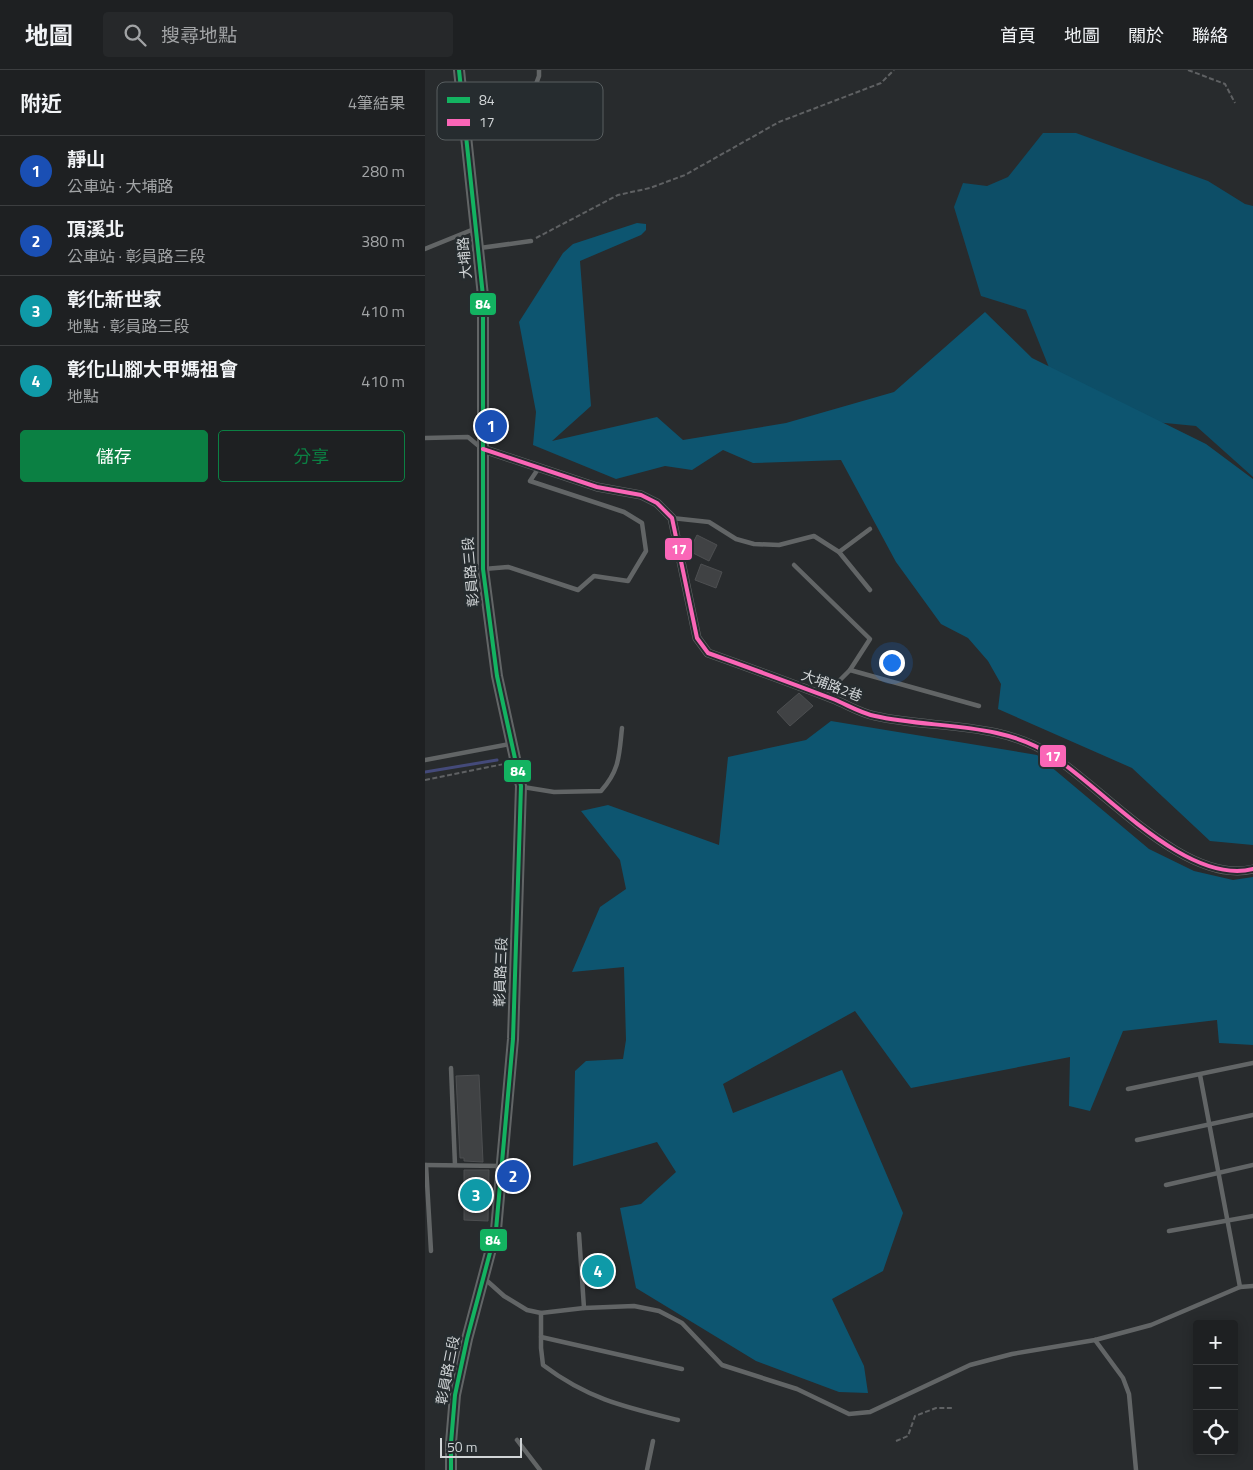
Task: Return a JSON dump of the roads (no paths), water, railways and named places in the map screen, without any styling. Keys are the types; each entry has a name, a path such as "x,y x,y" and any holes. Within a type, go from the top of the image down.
{"main road":[{"name":"大埔路","path":"467,140 483,296 483,449 481,473"},
{"name":"彰員路三段","path":"451,1470 455,1395 467,1339 496,1230 513,1039 521,786 497,676 483,569 481,473"}],"street":[{"path":"483,449 538,469 597,487 641,495 657,503 672,518"},
{"name":"大埔路2巷","path":"672,518 697,638 708,653 834,699 873,716 1002,734 1028,744 1050,754 1164,844 1198,862 1219,869 1244,871 1253,869"}],"lane":[{"path":"425,249 476,229"},
{"path":"478,249 531,241"},
{"path":"425,438 468,437 483,449"},
{"path":"483,569 508,567 578,590 594,576 628,581 646,551 642,523 624,512 530,481 538,469"},
{"path":"672,518 709,522 736,539 754,544 779,545 814,536 839,552 870,590"},
{"path":"839,552 870,530"},
{"path":"794,565 870,639 850,670 838,682 834,699"},
{"path":"850,670 979,706"},
{"path":"521,786 554,792 601,790 610,781 619,765 622,728"},
{"path":"425,760 512,744"},
{"path":"1128,1088 1253,1063"},
{"path":"451,1068 455,1165"},
{"path":"1200,1075 1226,1221 1241,1287"},
{"path":"1137,1140 1253,1115"},
{"path":"431,1251 426,1165 502,1166"},
{"path":"1166,1185 1253,1165"},
{"path":"1169,1231 1253,1216"},
{"path":"579,1234 584,1308"},
{"path":"483,1278 504,1296 527,1310 541,1313 584,1308 634,1306 659,1311 682,1323 722,1365 797,1389 849,1414 870,1412 970,1365 1012,1354 1095,1340 1151,1326 1241,1287 1253,1286"},
{"path":"541,1313 543,1365 563,1381 611,1403 678,1420"},
{"path":"541,1337 682,1369"},
{"path":"1095,1340 1123,1378 1129,1394 1136,1470"},
{"path":"517,1440 540,1470"},
{"path":"647,1470 653,1442"}],"waterway":[{"path":"425,772 497,760"}],"place":[{"name":"靜山","path":"491,426"},
{"name":"頂溪北","path":"513,1176"},
{"name":"彰化新世家","path":"476,1195"},
{"name":"彰化山腳大甲媽祖會","path":"598,1271"}]}
